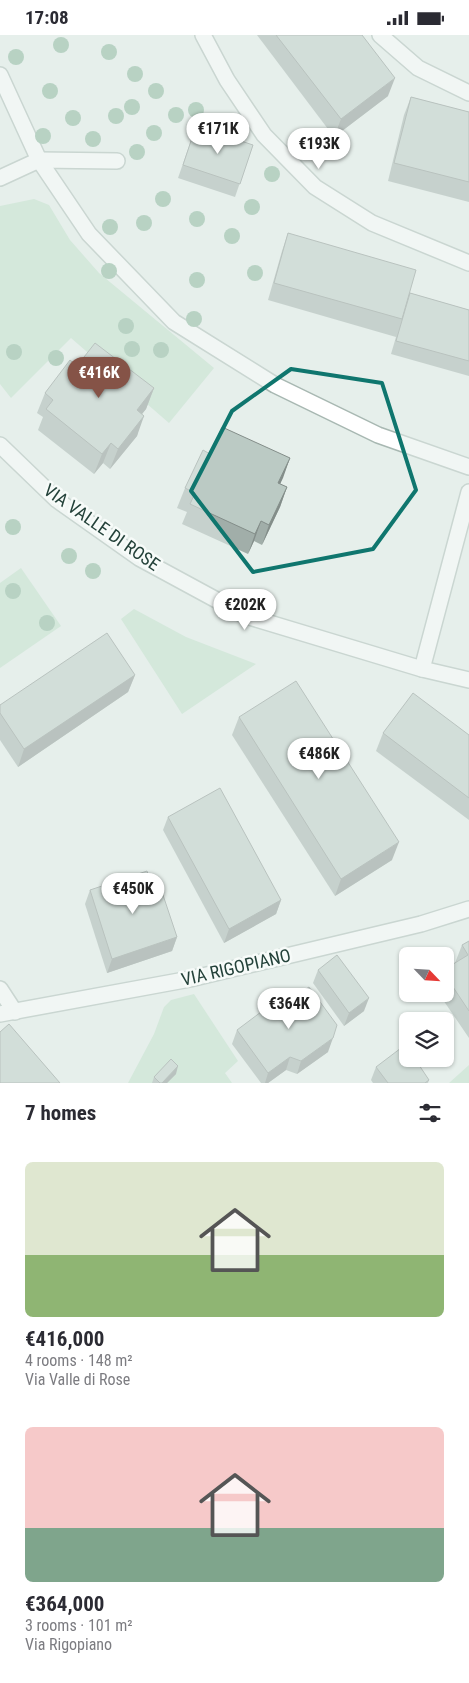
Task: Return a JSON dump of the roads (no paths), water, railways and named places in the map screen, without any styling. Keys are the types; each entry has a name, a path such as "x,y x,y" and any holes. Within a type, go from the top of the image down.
{"street":[{"path":"204,35 227,80 264,135 315,187 372,223 469,263"},
{"path":"380,35 418,69 469,93"},
{"path":"0,75 39,160 89,234 174,322 275,385 378,435 469,467"},
{"path":"0,178 39,160 116,161"},
{"name":"VIA VALLE DI ROSE","path":"0,445 57,500 138,558 246,616 422,669 469,680"},
{"path":"422,669 469,492"},
{"name":"VIA RIGOPIANO","path":"7,1013 190,979 421,924 469,909"},
{"path":"0,989 7,1013"}]}
